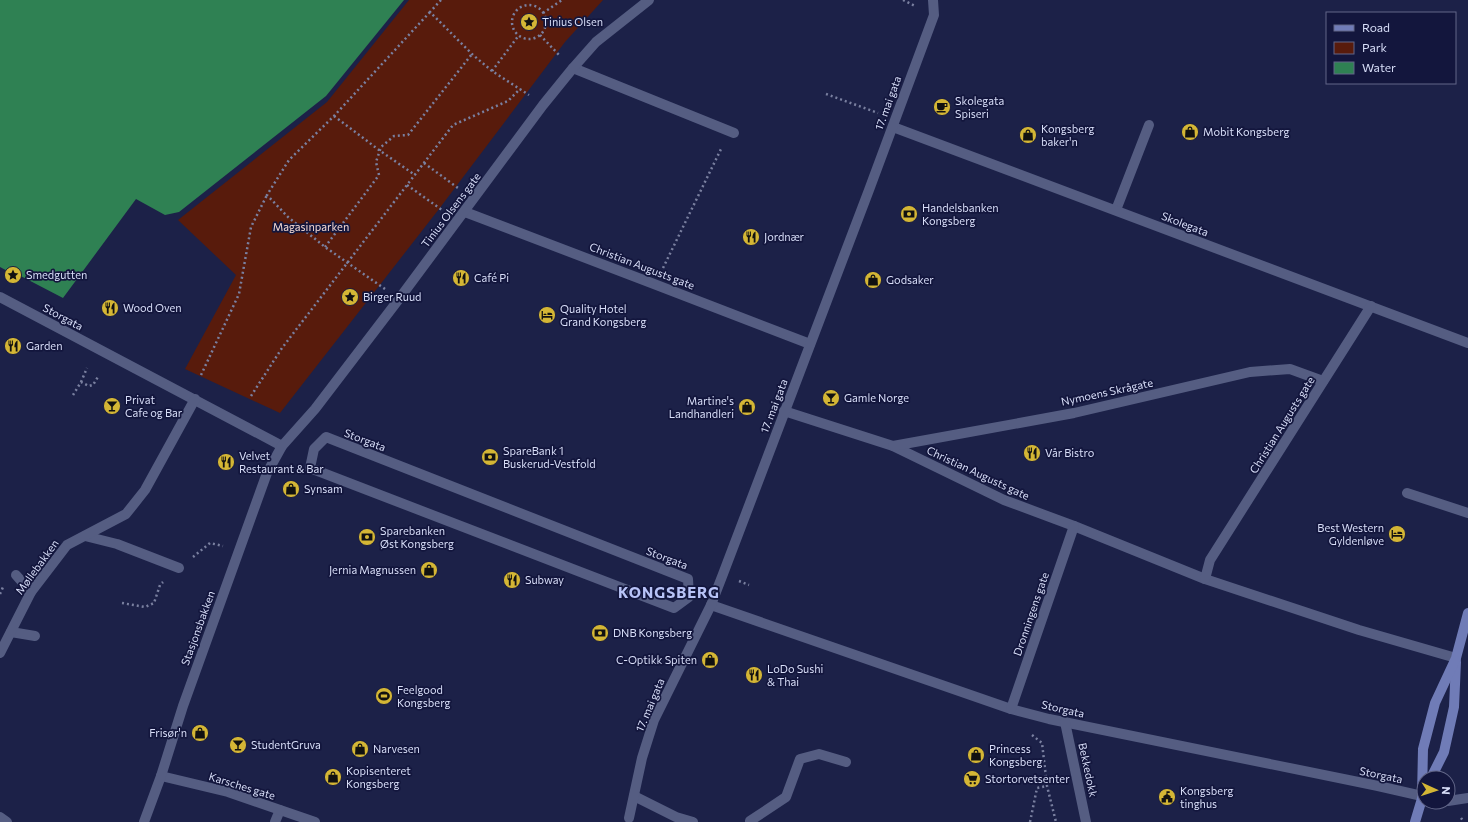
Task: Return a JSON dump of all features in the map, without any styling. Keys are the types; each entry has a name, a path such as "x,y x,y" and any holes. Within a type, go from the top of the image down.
{"main road":[{"path":"1423,770 1423,749 1434,703 1456,658 1468,613"},
{"path":"1435,770 1444,752 1454,707 1456,658"},
{"path":"1415,822 1419,810"}],"street":[{"name":"Tinius Olsens gate","path":"282,446 314,409 399,299 543,105 573,68 596,42 649,0"},
{"name":"17. mai gata","path":"628,820 642,758 654,720 711,605 934,15 933,0"},
{"path":"573,68 734,133"},
{"name":"Skolegata","path":"894,123 1116,210 1468,343"},
{"path":"1116,210 1149,125"},
{"name":"Christian Augusts gate","path":"464,212 810,344"},
{"name":"Storgata","path":"1,298 282,446"},
{"name":"Christian Augusts gate","path":"1205,579 1210,560 1371,306"},
{"name":"Nymoens Skrågate","path":"893,446 1074,412 1250,372 1290,369 1323,381"},
{"name":"Møllebakken","path":"0,653 32,592 67,545 126,514 145,490 195,399"},
{"name":"Christian Augusts gate","path":"784,411 893,446 1004,500 1074,526 1205,579 1282,605 1456,658"},
{"name":"Storgata","path":"326,437 688,579 689,597 674,608 310,468 314,449 326,437"},
{"name":"Stasjonsbakken","path":"144,822 161,776 183,706 267,473 282,446"},
{"path":"1407,493 1468,513"},
{"name":"Dronningens gate","path":"1011,709 1074,526"},
{"path":"85,536 117,544 179,568"},
{"path":"16,575 32,592"},
{"name":"Storgata","path":"711,605 1011,709 1065,722 1416,794"},
{"path":"11,632 35,636"},
{"name":"Bekkedokk","path":"1065,722 1086,822"},
{"path":"750,822 786,797 800,760 819,754 846,762"},
{"name":"Karsches gate","path":"161,776 228,792 280,810 298,819 314,822"},
{"path":"634,796 676,817 693,822"},
{"path":"1456,800 1468,798"},
{"path":"275,822 280,810"},
{"path":"0,817 7,822"}],"path":[{"path":"201,374 240,294 251,228 267,195 288,160 334,116 441,0"},
{"path":"543,13 562,0"},
{"path":"903,0 916,6"},
{"path":"529,5 540,8 546,17 546,27 540,35 531,39 519,35 514,30 513,24 515,13 518,9 529,5"},
{"path":"430,12 472,54 492,71 531,96"},
{"path":"492,71 519,35"},
{"path":"540,35 556,53 573,68"},
{"path":"325,247 379,175 376,162 380,147 394,136 408,135 472,54"},
{"path":"251,396 282,348 453,125 508,101 520,89"},
{"path":"826,94 894,123"},
{"path":"334,116 415,175"},
{"path":"654,284 665,265 725,139 734,133"},
{"path":"424,163 458,188"},
{"path":"407,185 442,210"},
{"path":"267,195 288,217 325,247 399,299"},
{"path":"73,395 87,368"},
{"path":"81,382 89,386 93,385 99,375"},
{"path":"122,603 145,607 154,602 160,585"},
{"path":"1031,734 1042,742 1047,786 1056,822"},
{"path":"1030,822 1037,788 1047,786"}],"green space":[{"name":"Magasinparken","path":"409,0 603,0 565,42 439,209 280,413 185,369 236,275 178,220 327,102"}],"water":[{"path":"0,0 404,0 326,96 179,212 165,215 136,199 63,298 13,272 0,291"}],"pier":[{"path":"0,267 15,275 0,293"}],"place":[{"name":"Tinius Olsen","path":"529,22"},
{"name":"Skolegata Spiseri","path":"942,107"},
{"name":"Mobit Kongsberg","path":"1190,132"},
{"name":"Kongsberg baker'n","path":"1028,135"},
{"name":"Handelsbanken Kongsberg","path":"909,214"},
{"name":"Jordnær","path":"751,237"},
{"name":"Smedgutten","path":"13,275"},
{"name":"Café Pi","path":"461,278"},
{"name":"Godsaker","path":"873,280"},
{"name":"Birger Ruud","path":"350,297"},
{"name":"Wood Oven","path":"110,308"},
{"name":"Quality Hotel Grand Kongsberg","path":"547,315"},
{"name":"Garden","path":"13,346"},
{"name":"Gamle Norge","path":"831,398"},
{"name":"Privat Cafe og Bar","path":"112,406"},
{"name":"Martine's Landhandleri","path":"747,407"},
{"name":"Vår Bistro","path":"1032,453"},
{"name":"SpareBank 1 Buskerud-Vestfold","path":"490,457"},
{"name":"Velvet Restaurant & Bar","path":"226,462"},
{"name":"Synsam","path":"291,489"},
{"name":"Best Western Gyldenløve","path":"1397,534"},
{"name":"Sparebanken Øst Kongsberg","path":"367,537"},
{"name":"Jernia Magnussen","path":"429,570"},
{"name":"Subway","path":"512,580"},
{"name":"DNB Kongsberg","path":"600,633"},
{"name":"C-Optikk Spiten","path":"710,660"},
{"name":"LoDo Sushi & Thai","path":"754,675"},
{"name":"Feelgood Kongsberg","path":"384,696"},
{"name":"Frisør'n","path":"200,733"},
{"name":"StudentGruva","path":"238,745"},
{"name":"Narvesen","path":"360,749"},
{"name":"Princess Kongsberg","path":"976,755"},
{"name":"Kopisenteret Kongsberg","path":"333,777"},
{"name":"Stortorvetsenter","path":"972,779"},
{"name":"Kongsberg tinghus","path":"1167,797"}],"district":[{"name":"KONGSBERG","path":"669,593"}]}
